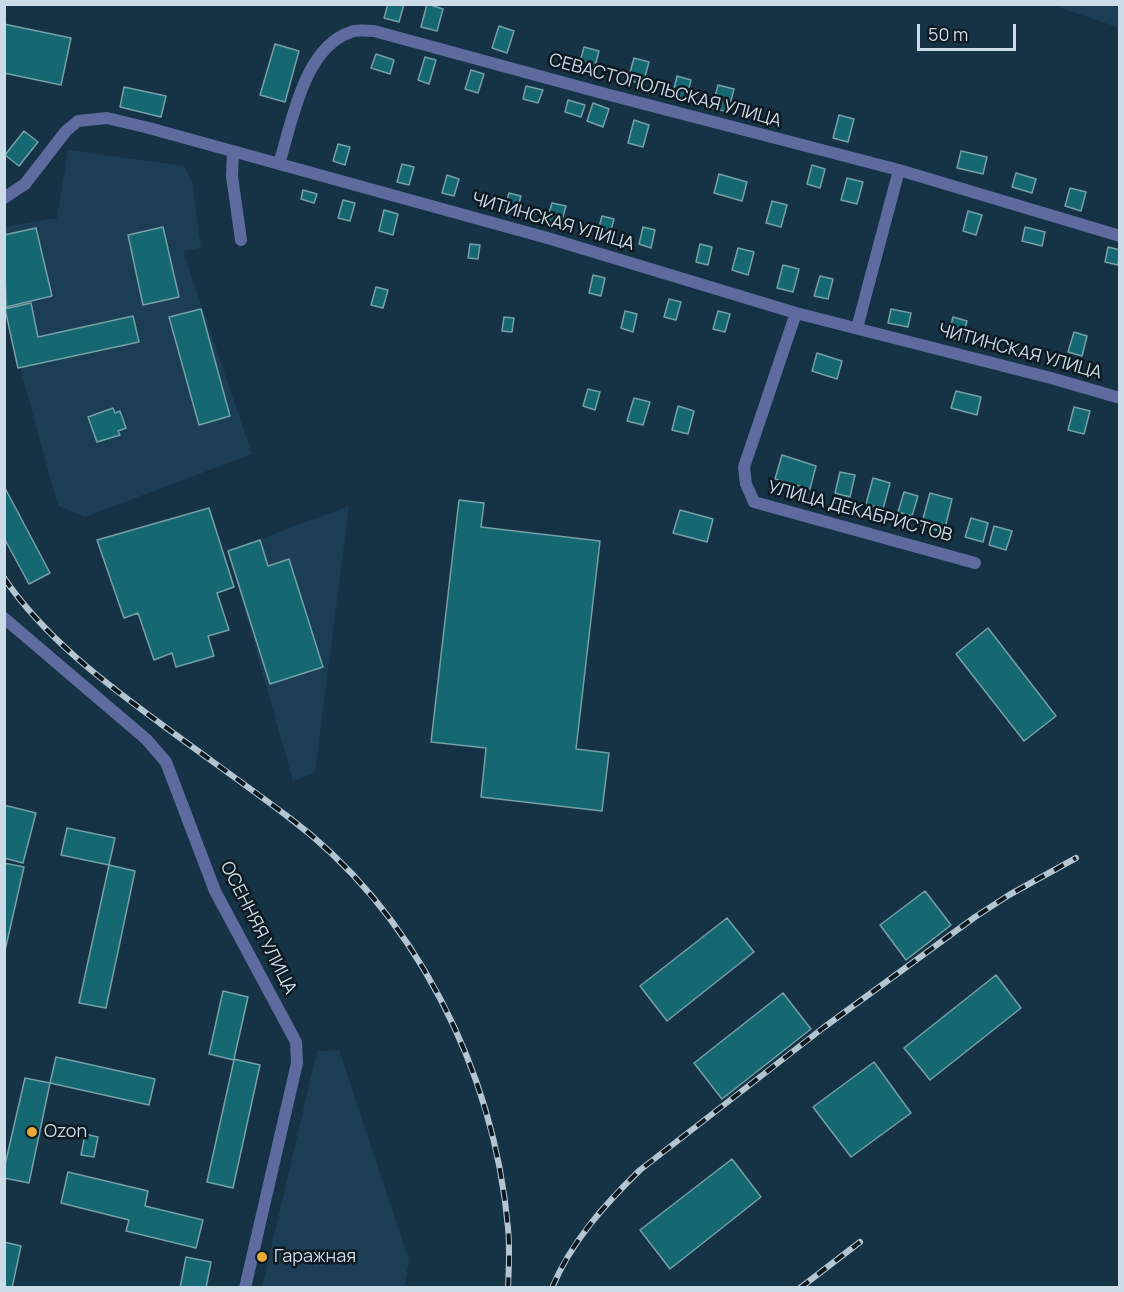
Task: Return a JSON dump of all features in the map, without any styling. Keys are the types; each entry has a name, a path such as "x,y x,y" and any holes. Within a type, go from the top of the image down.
{"street":[{"name":"СЕВАСТОПОЛЬСКАЯ УЛИЦА","path":"279,164 299,97 318,56 332,43 352,31 374,31 899,170 1119,236"},
{"name":"ЧИТИНСКАЯ УЛИЦА","path":"4,198 25,183 66,131 78,121 106,118 551,239 796,313 1119,398"},
{"path":"233,152 232,176 241,240"},
{"path":"857,328 899,170"},
{"name":"УЛИЦА ДЕКАБРИСТОВ","path":"796,313 744,467 746,484 754,502 975,563"},
{"name":"ОСЕННЯЯ УЛИЦА","path":"4,618 146,739 166,762 215,891 296,1042 297,1063 245,1287"}],"shaded area":[{"path":"1053,5 1119,5 1119,28"},
{"path":"68,150 184,166 192,181 201,248 183,251 252,454 85,517 58,506 5,313 4,227 57,218"},
{"path":"349,506 315,772 293,781 228,551"},
{"path":"339,1050 409,1261 404,1287 262,1287 317,1051"}],"building":[{"path":"388,4 404,4 399,22 384,18"},
{"path":"427,4 443,9 437,31 421,27"},
{"path":"4,24 71,38 61,85 4,73"},
{"path":"499,26 514,31 507,53 492,48"},
{"path":"275,44 299,51 285,102 260,95"},
{"path":"584,47 599,51 593,74 578,69"},
{"path":"376,54 394,60 390,74 371,68"},
{"path":"425,57 436,60 429,84 418,80"},
{"path":"634,58 649,62 643,84 628,80"},
{"path":"471,70 484,74 478,93 465,89"},
{"path":"677,76 691,80 686,100 672,97"},
{"path":"718,85 734,89 728,112 712,108"},
{"path":"526,86 543,90 538,103 523,99"},
{"path":"124,87 166,96 161,117 120,107"},
{"path":"568,100 585,105 581,117 565,112"},
{"path":"593,103 609,109 603,127 587,121"},
{"path":"839,115 854,119 848,142 833,138"},
{"path":"634,120 649,125 643,147 628,143"},
{"path":"24,131 38,142 19,166 5,155"},
{"path":"338,144 350,147 345,165 333,161"},
{"path":"961,151 987,157 983,174 957,168"},
{"path":"402,164 414,167 409,185 397,182"},
{"path":"812,165 825,169 820,188 807,184"},
{"path":"1016,173 1036,179 1032,193 1012,187"},
{"path":"719,174 747,182 742,201 714,193"},
{"path":"447,175 459,179 454,196 442,193"},
{"path":"847,178 863,182 857,204 841,200"},
{"path":"1070,188 1086,192 1081,211 1065,206"},
{"path":"303,190 317,194 314,203 301,199"},
{"path":"509,193 521,196 516,214 504,211"},
{"path":"343,200 355,203 350,221 338,218"},
{"path":"772,201 787,205 781,227 766,223"},
{"path":"552,203 566,206 560,227 546,223"},
{"path":"384,210 398,214 393,235 379,231"},
{"path":"968,211 982,215 976,235 963,231"},
{"path":"602,216 614,219 609,237 597,234"},
{"path":"163,227 179,297 143,305 128,235"},
{"path":"643,227 655,230 651,248 639,244"},
{"path":"1025,227 1045,232 1042,246 1022,241"},
{"path":"36,228 52,296 6,307 4,235"},
{"path":"470,244 480,245 478,259 468,258"},
{"path":"700,244 712,247 708,265 696,262"},
{"path":"1108,247 1120,250 1118,265 1105,262"},
{"path":"738,248 754,252 748,275 732,270"},
{"path":"783,265 799,269 793,292 777,288"},
{"path":"593,275 605,278 601,296 589,293"},
{"path":"820,276 833,279 828,299 814,296"},
{"path":"376,287 388,290 383,308 371,305"},
{"path":"669,299 681,302 676,320 664,317"},
{"path":"31,303 38,337 133,316 139,342 18,368 5,309"},
{"path":"201,309 230,416 199,425 169,317"},
{"path":"891,309 911,313 908,327 888,323"},
{"path":"625,311 637,314 633,332 621,328"},
{"path":"718,311 730,314 725,332 713,329"},
{"path":"504,317 514,318 512,332 502,331"},
{"path":"953,317 967,321 961,341 948,337"},
{"path":"1074,332 1087,336 1082,356 1068,352"},
{"path":"817,353 842,361 837,379 812,371"},
{"path":"588,389 600,392 595,410 583,406"},
{"path":"956,391 981,397 977,415 951,408"},
{"path":"634,398 650,402 643,425 627,421"},
{"path":"678,406 694,411 688,434 672,430"},
{"path":"1074,407 1090,411 1084,434 1068,430"},
{"path":"113,408 115,413 120,411 126,428 118,431 120,435 97,442 88,417"},
{"path":"782,455 816,466 810,489 775,479"},
{"path":"840,472 855,475 850,497 835,493"},
{"path":"873,478 890,483 883,509 866,504"},
{"path":"5,488 50,573 29,584 4,538"},
{"path":"904,492 918,496 912,516 898,512"},
{"path":"930,493 952,499 944,532 921,526"},
{"path":"459,500 484,503 481,527 600,541 576,749 609,753 602,811 481,797 486,748 431,742"},
{"path":"209,508 234,587 217,593 229,630 208,636 214,656 176,667 172,653 154,660 138,613 124,618 97,540"},
{"path":"680,510 713,519 707,542 673,533"},
{"path":"971,518 988,523 983,542 965,537"},
{"path":"994,526 1012,531 1006,550 989,545"},
{"path":"260,540 268,566 289,559 323,667 270,684 228,551"},
{"path":"988,628 1056,716 1024,741 956,654"},
{"path":"4,805 36,813 23,863 4,858"},
{"path":"67,828 115,838 109,865 61,855"},
{"path":"4,863 24,867 4,955"},
{"path":"109,865 135,871 106,1008 79,1003"},
{"path":"925,891 951,925 906,960 880,925"},
{"path":"727,918 754,952 667,1021 640,986"},
{"path":"996,975 1021,1008 930,1080 904,1048"},
{"path":"223,991 248,997 234,1059 260,1065 233,1188 207,1182 234,1060 209,1054"},
{"path":"783,993 811,1029 722,1099 694,1063"},
{"path":"56,1057 155,1079 149,1105 50,1083"},
{"path":"874,1062 911,1113 851,1157 813,1107"},
{"path":"25,1078 50,1083 29,1183 4,1178 4,1169"},
{"path":"85,1134 98,1137 94,1157 81,1155"},
{"path":"732,1159 761,1197 670,1269 640,1230"},
{"path":"68,1172 148,1191 145,1206 203,1220 196,1248 126,1231 129,1220 61,1203"},
{"path":"4,1242 21,1246 12,1288 4,1288"},
{"path":"186,1257 211,1262 206,1288 180,1288"}],"railway":[{"path":"4,578 20,600 76,658 287,816 333,855 374,898 409,947 440,999 466,1054 486,1111 500,1169 508,1228 508,1288"},
{"path":"552,1288 569,1255 590,1224 640,1170 823,1028 975,917 1009,895 1076,858"},
{"path":"800,1288 860,1242"}],"place":[{"name":"Ozon","path":"32,1132"},
{"name":"Гаражная","path":"262,1257"}]}
